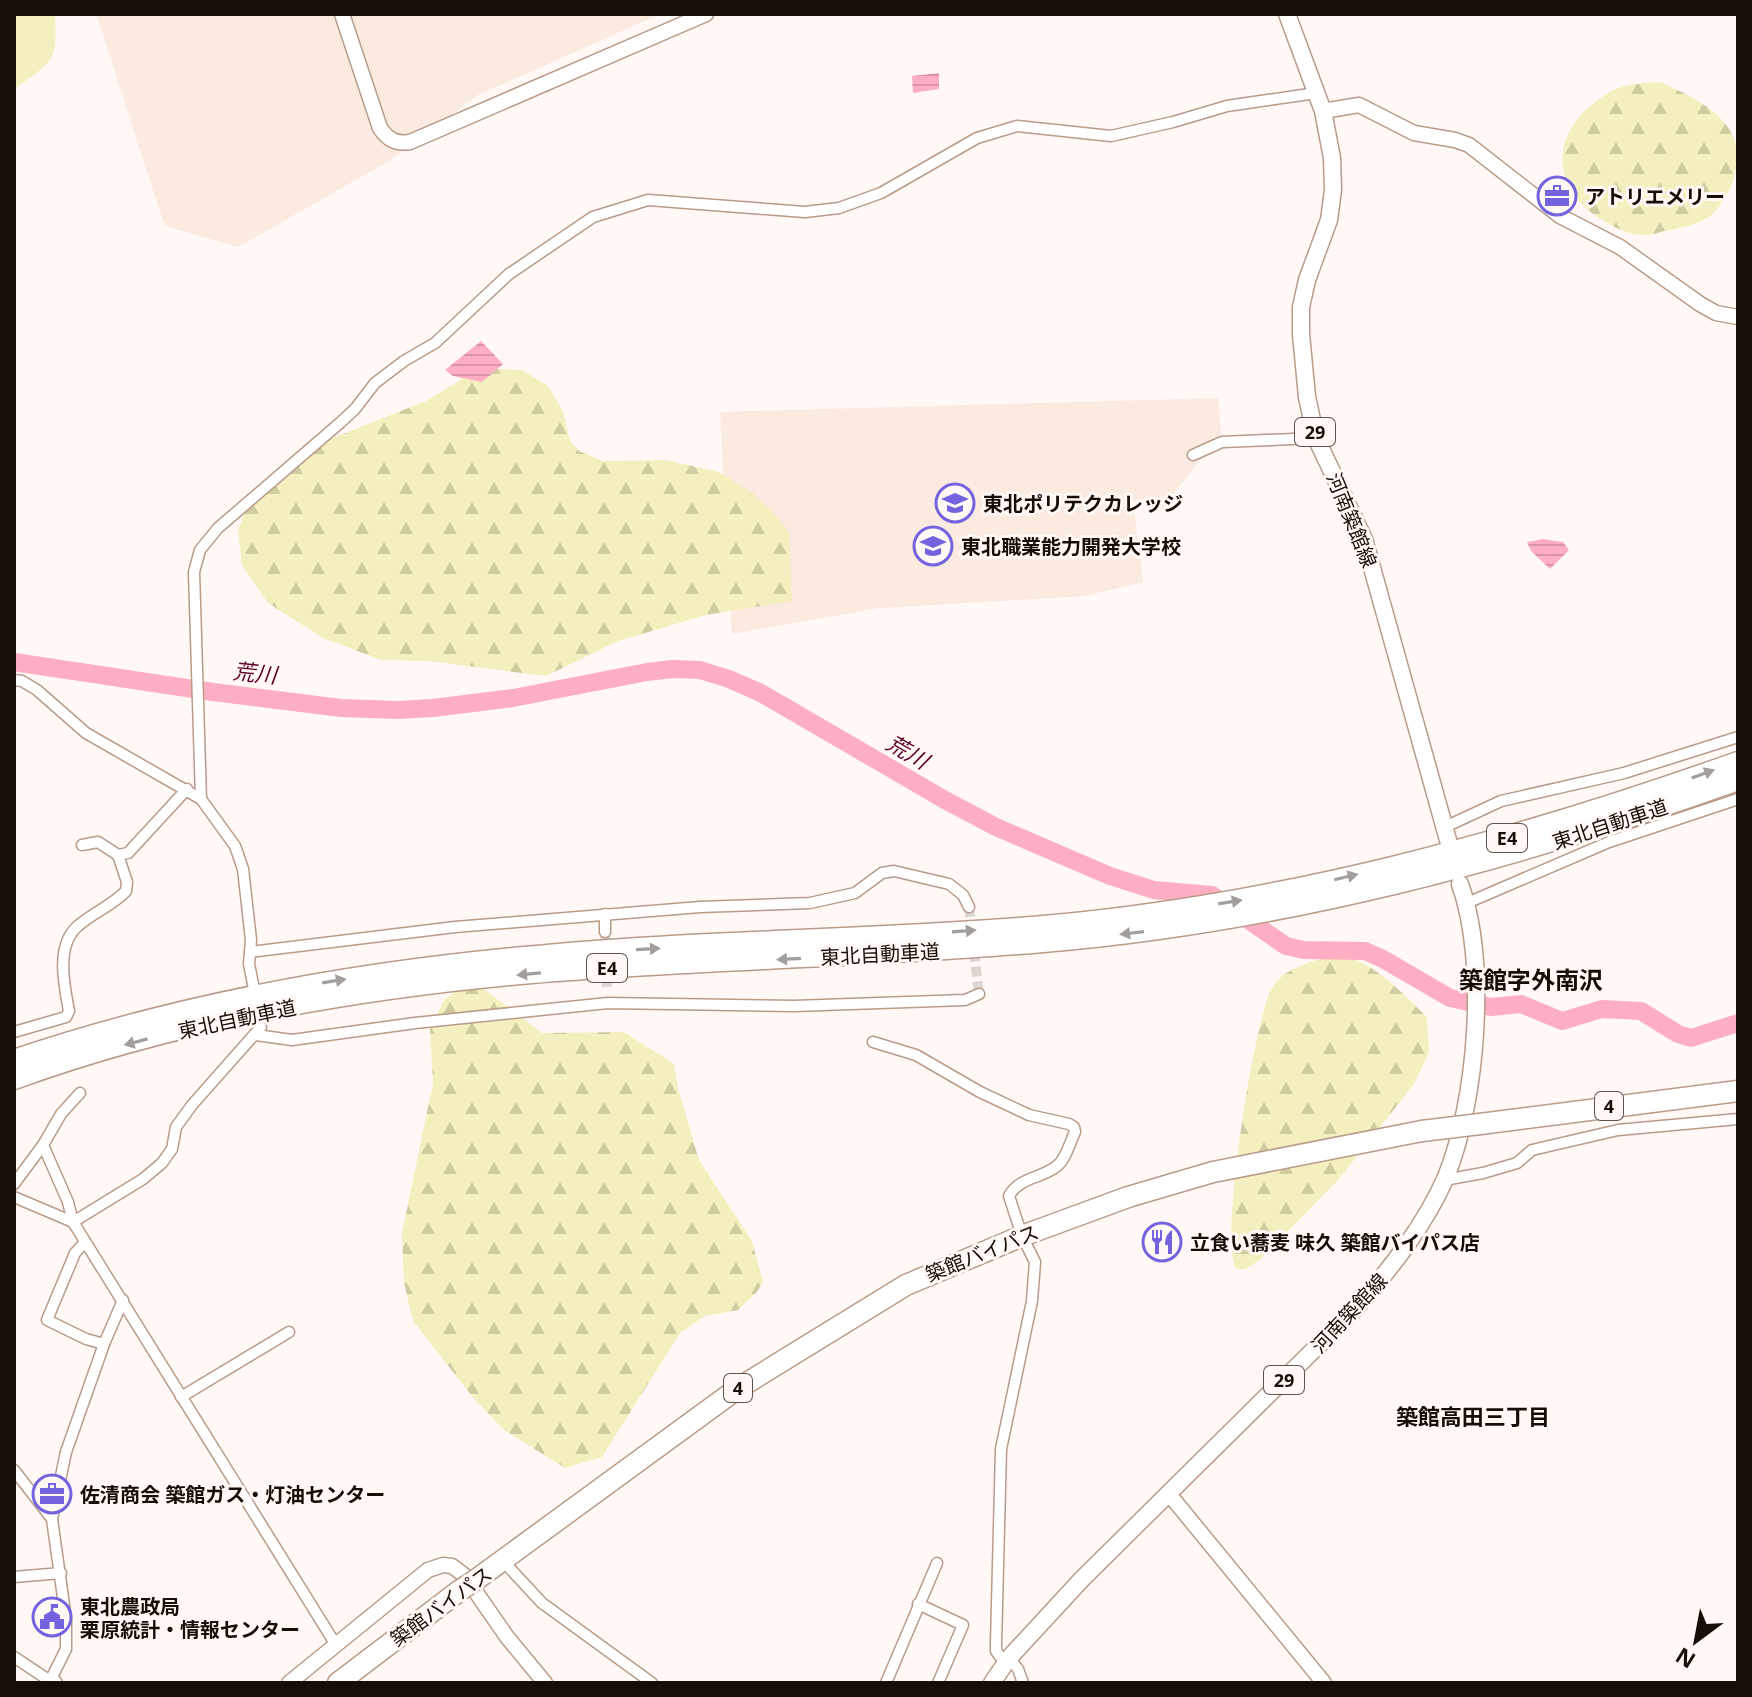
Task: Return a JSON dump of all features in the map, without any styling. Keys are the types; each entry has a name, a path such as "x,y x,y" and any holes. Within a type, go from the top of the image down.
{"highway":[{"name":"東北自動車道","path":"14,1060 231,1000 434,967 527,956 1044,926 1189,908 1270,894 1547,827 1738,762"},
{"name":"東北自動車道","path":"14,1079 136,1042 237,1017 436,984 531,973 1047,942 1288,909 1553,843 1738,780"},
{"name":"築館バイパス","path":"338,1683 737,1389 906,1285 1022,1236 1128,1197 1213,1172 1422,1131 1738,1091"}],"main road":[{"name":"河南築館線","path":"1287,14 1323,111 1332,158 1333,190 1329,220 1307,280 1301,307 1307,397 1316,438 1364,539 1446,833"},
{"name":"河南築館線","path":"992,1683 1007,1661 1082,1579 1373,1288 1416,1231 1444,1180 1459,1142 1475,1021 1475,945 1460,884"}],"street":[{"path":"342,14 380,128 385,136 400,143 410,142 706,14"},
{"path":"254,989 249,964 243,869 236,851 202,796 196,700 194,572 200,550 218,528 348,416 375,383 435,343 509,274 593,217 648,200 805,212 839,208 881,193 977,138 1017,126 1111,136 1227,106 1316,93"},
{"path":"1323,111 1359,105 1414,133 1469,145 1560,216 1620,247 1700,304 1716,313 1738,317"},
{"path":"1193,455 1222,442 1316,438"},
{"path":"14,680 37,690 86,733 202,796"},
{"path":"1446,833 1501,801 1624,773 1738,737"},
{"path":"118,855 128,853 187,789"},
{"path":"1467,903 1609,842 1738,799"},
{"path":"14,1032 66,1017 69,1011 64,966 68,936 126,891 127,882 118,855 98,842 82,845"},
{"path":"250,952 455,927 700,907 810,903 855,893 882,873 894,871 949,884 963,895 969,907"},
{"path":"605,914 605,932"},
{"path":"73,1222 143,1179 162,1163 172,1149 176,1127 192,1105 259,1031 292,1040 607,997 794,1006 965,1000 979,994"},
{"path":"873,1042 916,1055 1029,1115 1074,1127 1075,1132 1057,1166 1021,1182 1009,1196 1022,1236 1035,1262 1032,1301 1001,1449 996,1651 1018,1669 1023,1683"},
{"path":"14,1184 61,1114 80,1093"},
{"path":"1444,1180 1517,1163 1532,1150 1618,1130 1738,1119"},
{"path":"43,1145 68,1202 73,1222 336,1645"},
{"path":"14,1197 73,1222"},
{"path":"85,1242 75,1253 47,1320 104,1344"},
{"path":"14,1657 51,1682 66,1649 61,1573 52,1519 66,1452 123,1300"},
{"path":"181,1397 289,1332"},
{"path":"14,1470 52,1519"},
{"path":"1169,1494 1324,1683"},
{"path":"503,1561 542,1603 652,1683"},
{"path":"886,1683 937,1563"},
{"path":"289,1683 428,1570 443,1565 452,1566 464,1575 507,1637 545,1683"},
{"path":"14,1577 61,1573"},
{"path":"918,1604 963,1625 938,1683"}],"shaded area":[{"path":"96,14 660,14 478,95 389,161 238,247 165,226"},
{"path":"939,73 939,89 913,93 912,76"},
{"path":"481,341 503,364 482,382 453,376 445,370"},
{"name":"東北職業能力開発大学校","path":"1218,398 1221,433 1161,510 1133,501 1143,582 1085,596 879,608 732,634 720,412"},
{"path":"1543,539 1563,542 1569,550 1550,569 1531,551 1527,542"}],"green space":[{"path":"14,14 55,14 56,31 50,60 14,90"},
{"path":"1661,82 1693,98 1720,118 1736,144 1737,161 1729,190 1710,216 1680,228 1649,235 1633,234 1617,228 1586,208 1567,182 1563,152 1575,122 1602,96 1624,86"},
{"path":"522,370 548,386 563,411 570,441 579,451 603,461 666,460 719,472 752,493 789,532 792,601 706,615 618,641 546,676 429,661 381,660 323,638 268,603 242,565 238,531 251,494 295,453 426,401 475,371"},
{"path":"1336,955 1373,969 1427,1017 1429,1052 1414,1084 1339,1179 1260,1260 1245,1269 1236,1269 1232,1251 1235,1177 1248,1084 1265,1008 1272,988 1284,975 1300,966"},
{"path":"461,986 484,989 542,1033 624,1032 674,1064 699,1160 752,1241 763,1282 738,1310 705,1316 680,1333 602,1457 565,1468 504,1430 475,1400 413,1321 404,1283 402,1233 433,1083 430,1029 444,1001"}],"waterway":[{"name":"荒川","path":"14,662 213,692 341,708 398,710 513,698 647,672 700,670 761,693 996,827 1110,876 1154,890 1212,895 1286,946 1304,950 1365,951 1450,998 1491,1007 1521,1004 1562,1021 1602,1009 1641,1011 1678,1034 1691,1038 1738,1023"}],"tunnel":[{"path":"969,907 979,994"},
{"path":"605,932 607,992"}],"place":[{"name":"アトリエメリー","path":"1557,196"},
{"name":"東北ポリテクカレッジ","path":"955,503"},
{"name":"東北職業能力開発大学校","path":"933,546"},
{"name":"立食い蕎麦 味久 築館バイパス店","path":"1162,1242"},
{"name":"佐清商会 築館ガス・灯油センター","path":"52,1494"},
{"name":"東北農政局 栗原統計・情報センター","path":"52,1617"}],"district":[{"name":"築館字外南沢","path":"1531,979"},
{"name":"築館高田三丁目","path":"1473,1416"}]}
